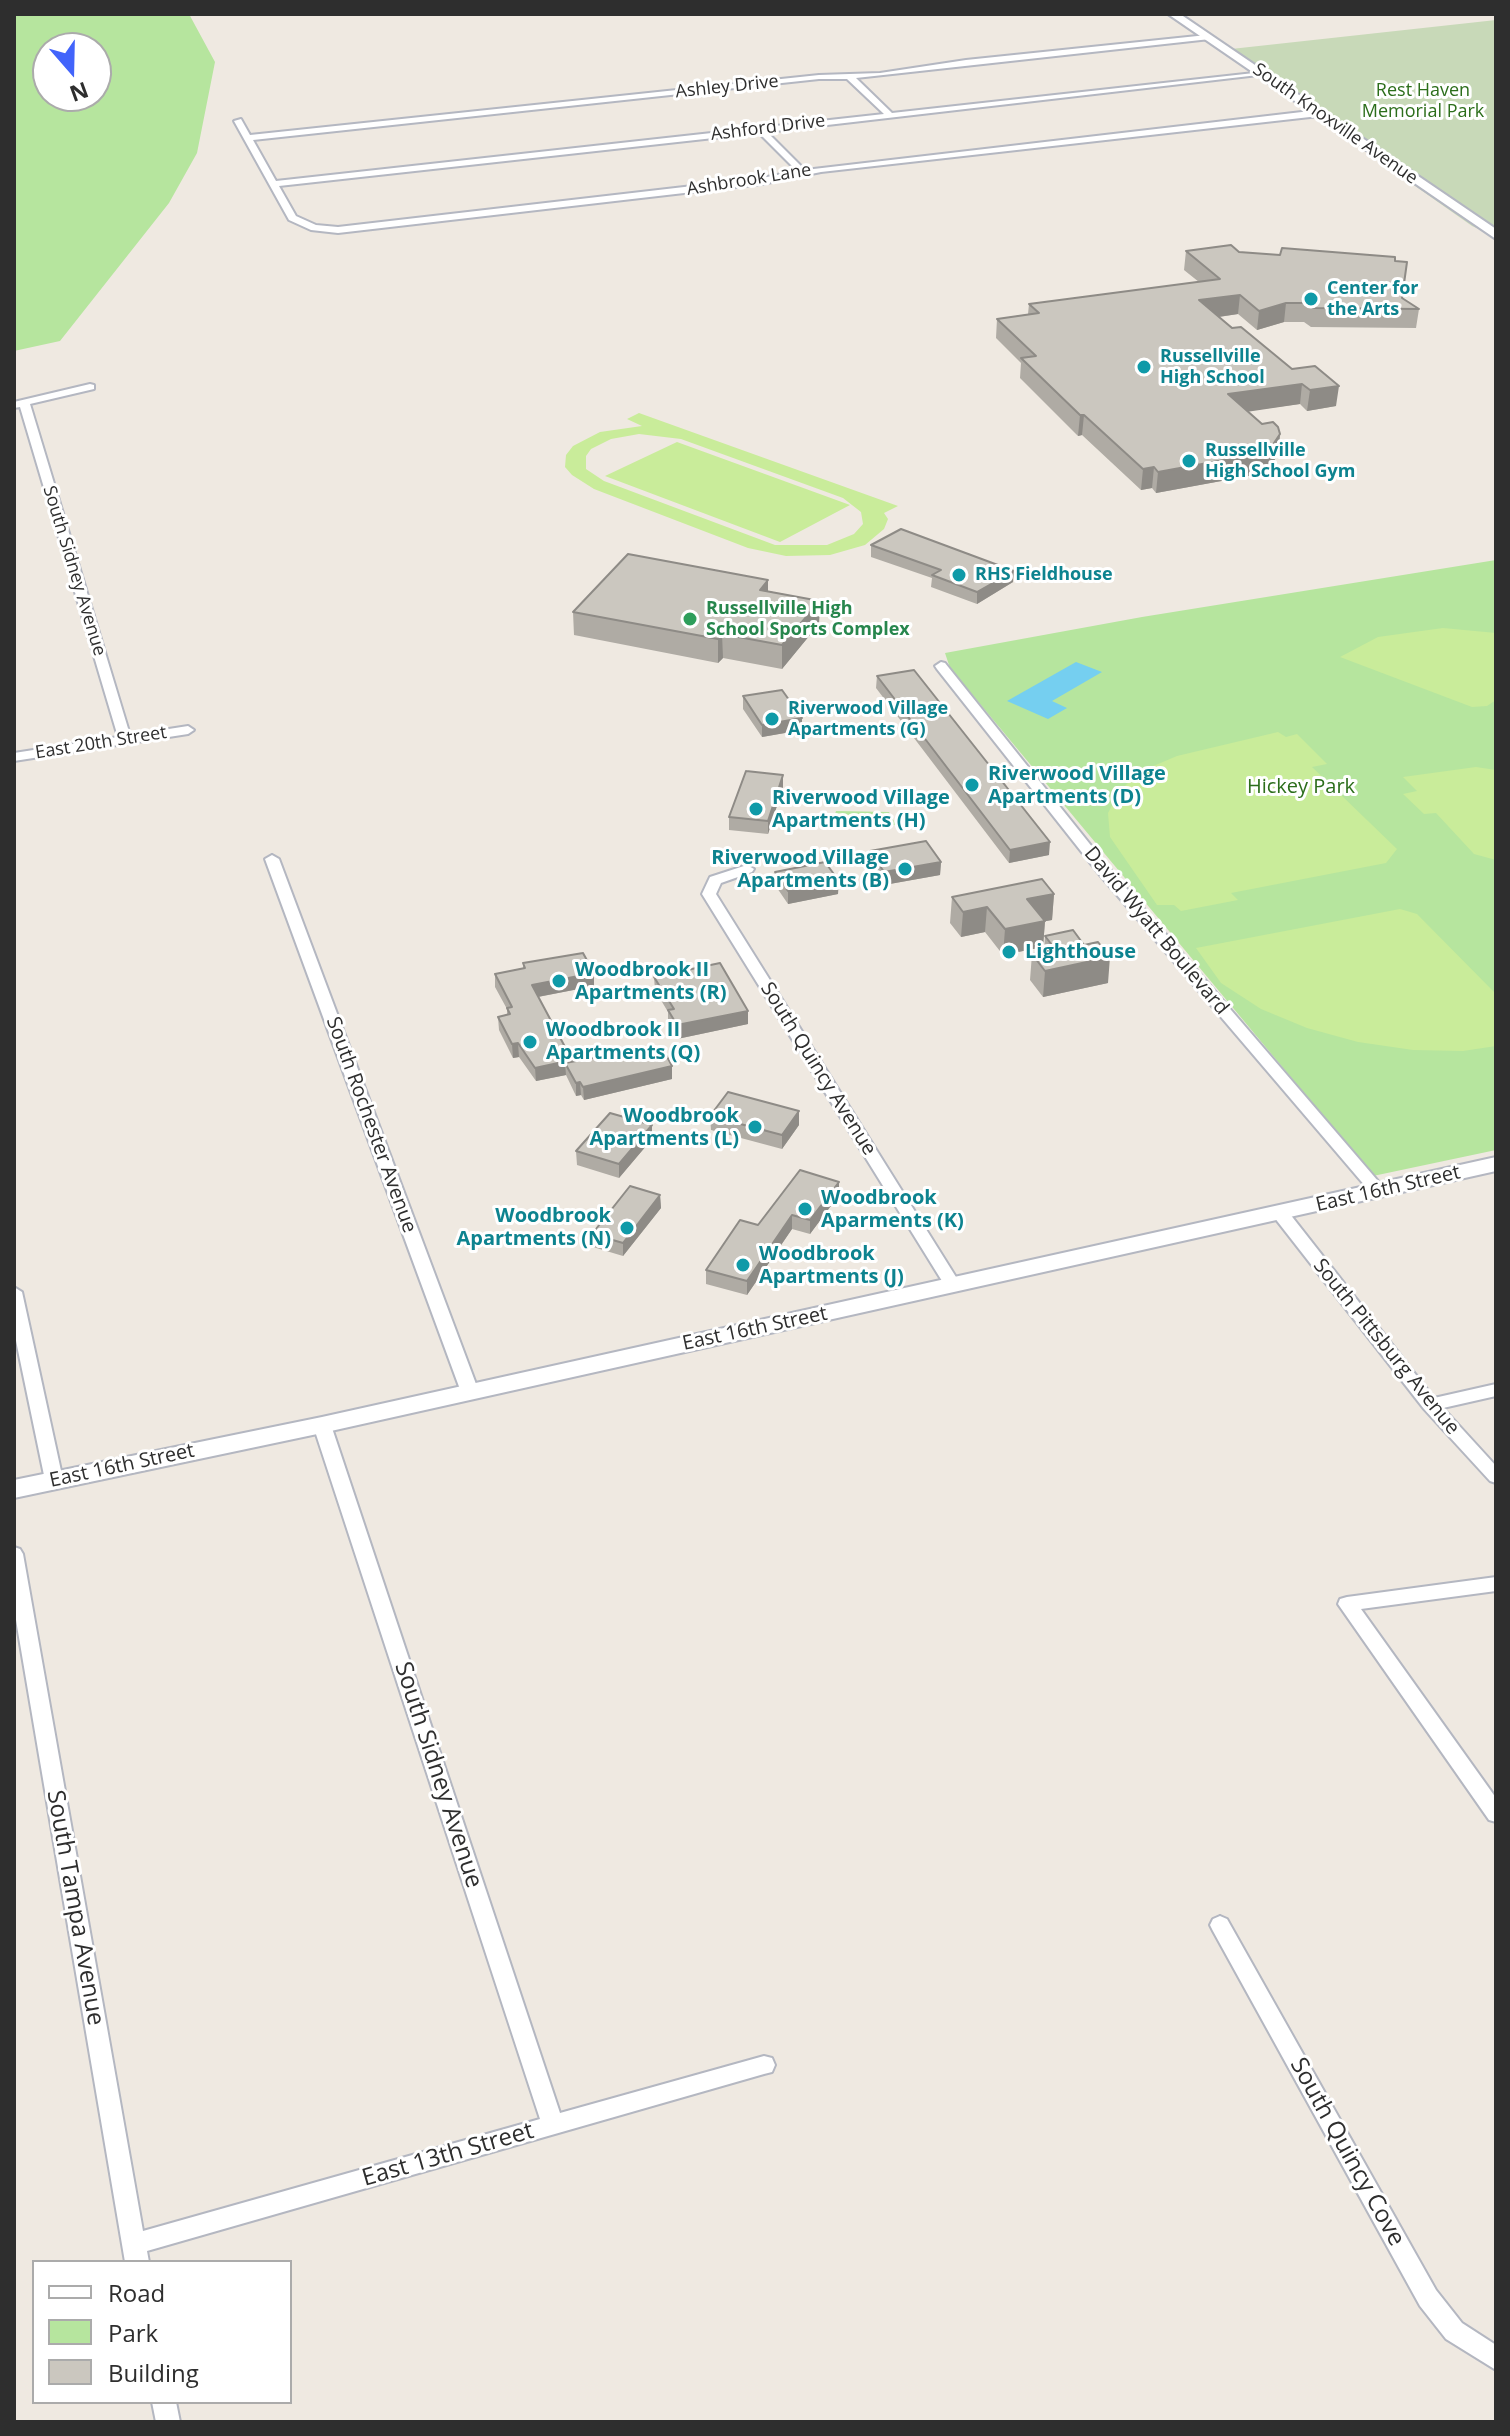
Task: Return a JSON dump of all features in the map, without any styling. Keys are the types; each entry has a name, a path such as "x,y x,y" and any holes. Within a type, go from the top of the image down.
{"street":[{"name":"South Knoxville Avenue","path":"1173,14 1496,235"},
{"name":"Ashley Drive","path":"247,138 908,72 966,62 1207,37"},
{"name":"Ashford Drive","path":"273,184 1263,74"},
{"path":"849,76 889,114"},
{"name":"Ashbrook Lane","path":"238,121 298,223 338,230 762,181 803,172 1319,113"},
{"path":"761,130 803,172"},
{"path":"19,404 90,387"},
{"name":"South Sidney Avenue","path":"19,404 125,740"},
{"name":"David Wyatt Boulevard","path":"941,666 1104,871 1378,1191"},
{"name":"East 20th Street","path":"14,757 188,730"},
{"name":"South Rochester Avenue","path":"272,859 470,1392"},
{"name":"South Quincy Avenue","path":"747,869 715,880 709,894 953,1285"},
{"name":"East 16th Street","path":"14,1489 322,1425 1496,1164"},
{"name":"South Pittsburg Avenue","path":"1280,1213 1430,1405 1496,1477"},
{"path":"14,1292 54,1480"},
{"path":"1430,1405 1496,1390"},
{"name":"South Sidney Avenue","path":"322,1425 553,2125"},
{"name":"South Tampa Avenue","path":"14,1554 135,2253"},
{"path":"1496,1584 1347,1604 1496,1813"},
{"name":"South Quincy Cove","path":"1220,1925 1428,2298 1454,2331 1496,2359"},
{"name":"East 13th Street","path":"135,2253 553,2125 764,2065"}],"green space":[{"path":"14,14 189,14 215,62 197,153 169,203 60,341 14,351"},
{"name":"Rest Haven Memorial Park","path":"1496,20 1496,237 1472,226 1222,50"},
{"path":"639,413 898,506 884,513 888,519 884,529 865,545 830,555 786,556 748,548 594,489 572,475 565,467 566,455 573,446 600,432 642,426 627,419","holes":["639,434 681,439 843,498 861,512 863,524 854,534 827,545 775,545 604,481 586,469 586,456 591,449 611,439"]},
{"path":"677,442 850,505 780,542 605,476"},
{"name":"Hickey Park","path":"1496,560 1496,1150 1373,1176 950,668 945,653 1142,617"},
{"path":"1443,628 1496,633 1496,700 1487,706 1472,707 1340,657 1378,637"},
{"path":"1278,732 1286,737 1297,734 1327,764 1312,767 1397,849 1386,863 1231,893 1238,900 1181,911 1174,905 1157,905 1110,837 1108,813 1119,792 1139,772 1177,756"},
{"path":"1476,767 1496,770 1496,860 1474,854 1436,813 1424,814 1403,794 1417,791 1403,777"},
{"path":"836,811 889,812 896,825 830,829"},
{"path":"1400,909 1417,914 1496,994 1496,1046 1463,1051 1413,1050 1358,1042 1307,1028 1261,1009 1221,983 1196,948"}],"water":[{"path":"1076,662 1102,672 1052,701 1067,708 1048,719 1007,701"}],"building":[{"path":"1231,245 1239,252 1280,255 1282,248 1395,257 1395,261 1407,262 1402,298 1419,309 1313,308 1306,303 1286,303 1259,311 1240,295 1199,300 1232,328 1241,327 1292,369 1315,366 1339,386 1310,390 1302,384 1228,394 1262,424 1273,422 1278,427 1280,434 1268,452 1158,472 1154,467 1143,469 1084,415 1080,415 1021,358 1036,356 997,319 1039,313 1029,304 1220,279 1186,251"},
{"path":"901,529 1014,571 977,592 932,575 941,570 871,545"},
{"path":"628,554 768,580 760,590 820,601 782,645 722,634 718,639 573,612"},
{"path":"914,670 1050,842 1010,850 877,676"},
{"path":"782,690 802,718 762,725 743,696"},
{"name":"Riverwood Village Apartments (H)","path":"746,771 783,775 768,821 729,817"},
{"path":"926,841 941,862 884,872 870,851"},
{"path":"825,862 839,881 788,891 775,872"},
{"path":"1042,879 1054,894 1027,899 1045,921 1005,929 987,907 963,912 952,897"},
{"path":"1073,930 1084,945 1098,942 1110,957 1045,971 1032,954 1055,949 1045,936"},
{"path":"583,953 594,973 532,985 572,1060 535,1068 518,1043 512,1044 498,1017 510,1014 507,1008 512,1007 495,974 525,968 523,963"},
{"path":"720,963 748,1011 677,1025 668,1010 674,1009 654,977"},
{"path":"632,1051 636,1057 664,1051 672,1066 583,1087 580,1082 576,1083 565,1063"},
{"path":"728,1092 799,1111 782,1135 710,1116"},
{"path":"610,1113 652,1125 619,1164 576,1151"},
{"path":"800,1170 839,1182 810,1220 792,1215 747,1281 706,1270 740,1220 758,1225"},
{"path":"630,1186 660,1195 623,1243 592,1234"}],"place":[{"name":"Center for the Arts","path":"1311,299"},
{"name":"Russellville High School","path":"1144,367"},
{"name":"Russellville High School Gym","path":"1189,461"},
{"name":"RHS Fieldhouse","path":"959,575"},
{"name":"Russellville High School Sports Complex","path":"690,619"},
{"name":"Riverwood Village Apartments (G)","path":"772,719"},
{"name":"Riverwood Village Apartments (D)","path":"972,785"},
{"name":"Riverwood Village Apartments (H)","path":"756,809"},
{"name":"Riverwood Village Apartments (B)","path":"905,869"},
{"name":"Lighthouse","path":"1009,952"},
{"name":"Woodbrook II Apartments (R)","path":"559,981"},
{"name":"Woodbrook II Apartments (Q)","path":"530,1042"},
{"name":"Woodbrook Apartments (L)","path":"755,1127"},
{"name":"Woodbrook Aparments (K)","path":"805,1209"},
{"name":"Woodbrook Apartments (N)","path":"627,1228"},
{"name":"Woodbrook Apartments (J)","path":"743,1265"}]}
